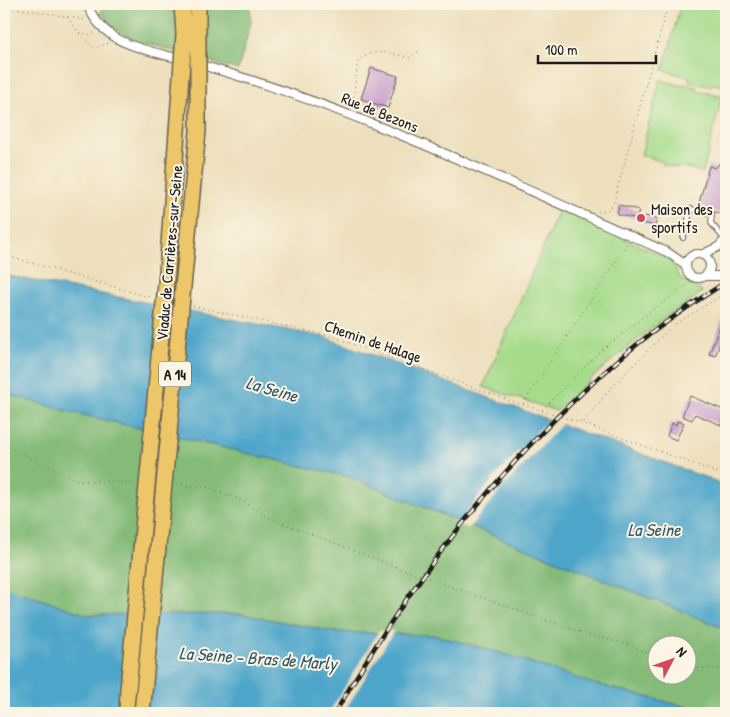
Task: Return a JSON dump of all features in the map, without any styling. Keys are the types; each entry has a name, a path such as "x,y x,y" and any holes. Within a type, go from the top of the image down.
{"highway":[{"name":"A 14","path":"182,4 191,34"},
{"name":"A 14","path":"191,34 198,4"},
{"name":"Viaduc de Carrières-sur-Seine","path":"126,713 191,34"},
{"name":"Viaduc de Carrières-sur-Seine","path":"142,713 197,141 191,34"}],"street":[{"name":"Rue de Bezons","path":"87,4 96,22 102,29 118,40 351,110 379,126 667,252 686,265 688,272 701,277"},
{"path":"701,277 709,271 710,263 718,247 726,240"},
{"name":"Rue de Bezons","path":"667,252 690,256 696,253 703,254 718,247"},
{"path":"703,254 710,263 726,276"},
{"path":"686,265 690,256"},
{"path":"701,277 726,276"}],"lane":[{"path":"683,238 691,209 712,214 711,223 726,240"}],"path":[{"path":"582,214 610,209 614,201 668,4"},
{"path":"4,6 96,22"},
{"path":"67,17 94,48 118,40"},
{"path":"79,33 91,35 102,29"},
{"path":"379,126 379,110 364,104 351,110 358,61 366,54 384,51 410,58 419,51"},
{"path":"522,405 632,237"},
{"path":"4,256 159,300"},
{"path":"542,411 602,350 651,311 701,277"},
{"path":"582,423 610,388 672,326 726,293"},
{"name":"Chemin de Halage","path":"187,305 334,337 522,405 582,423 726,476"},
{"path":"4,445 77,480 142,484"},
{"path":"170,485 207,487 239,500 269,518 404,570 589,635 630,645 648,653"},
{"path":"698,668 726,669"}],"green space":[{"path":"103,4 250,4 251,23 238,70 134,40 115,29 101,13"},
{"path":"681,4 726,4 726,87 712,83 711,87 689,81 690,77 663,70"},
{"path":"660,80 683,86 684,84 722,97 703,172 678,166 677,168 663,165 663,162 641,155"},
{"path":"560,208 672,261 680,278 703,292 627,348 591,378 557,411 483,387"},
{"path":"4,393 71,412 349,477 726,629 726,713 711,713 591,683 508,655 434,635 334,632 242,614 88,615 4,587"}],"water":[{"name":"La Seine","path":"4,275 324,337 726,485 726,629 349,477 71,412 4,393"},
{"name":"La Seine - Bras de Marly","path":"4,587 88,615 242,614 334,632 434,635 508,655 591,683 711,713 80,713 62,710 56,713 9,713 4,711"}],"pier":[{"path":"550,418 563,423 505,485 469,528 457,524 495,477"},
{"path":"379,631 394,631 343,713 329,713"}],"building":[{"path":"371,68 398,76 388,108 361,99"},
{"path":"726,157 726,215 698,207 709,166 715,168"},
{"path":"619,205 639,210 637,219 617,214"},
{"path":"645,216 657,219 655,226 643,223"},
{"path":"726,311 726,347 720,344 715,356 709,354"},
{"path":"690,396 726,411 721,425 695,414 692,420 682,416"},
{"path":"677,421 684,423 676,440 667,436 672,423 676,425"}],"railway":[{"path":"335,713 394,618 427,571 497,482 535,440 575,400 642,340 726,282"}],"place":[{"name":"Maison des sportifs","path":"641,218"}]}
